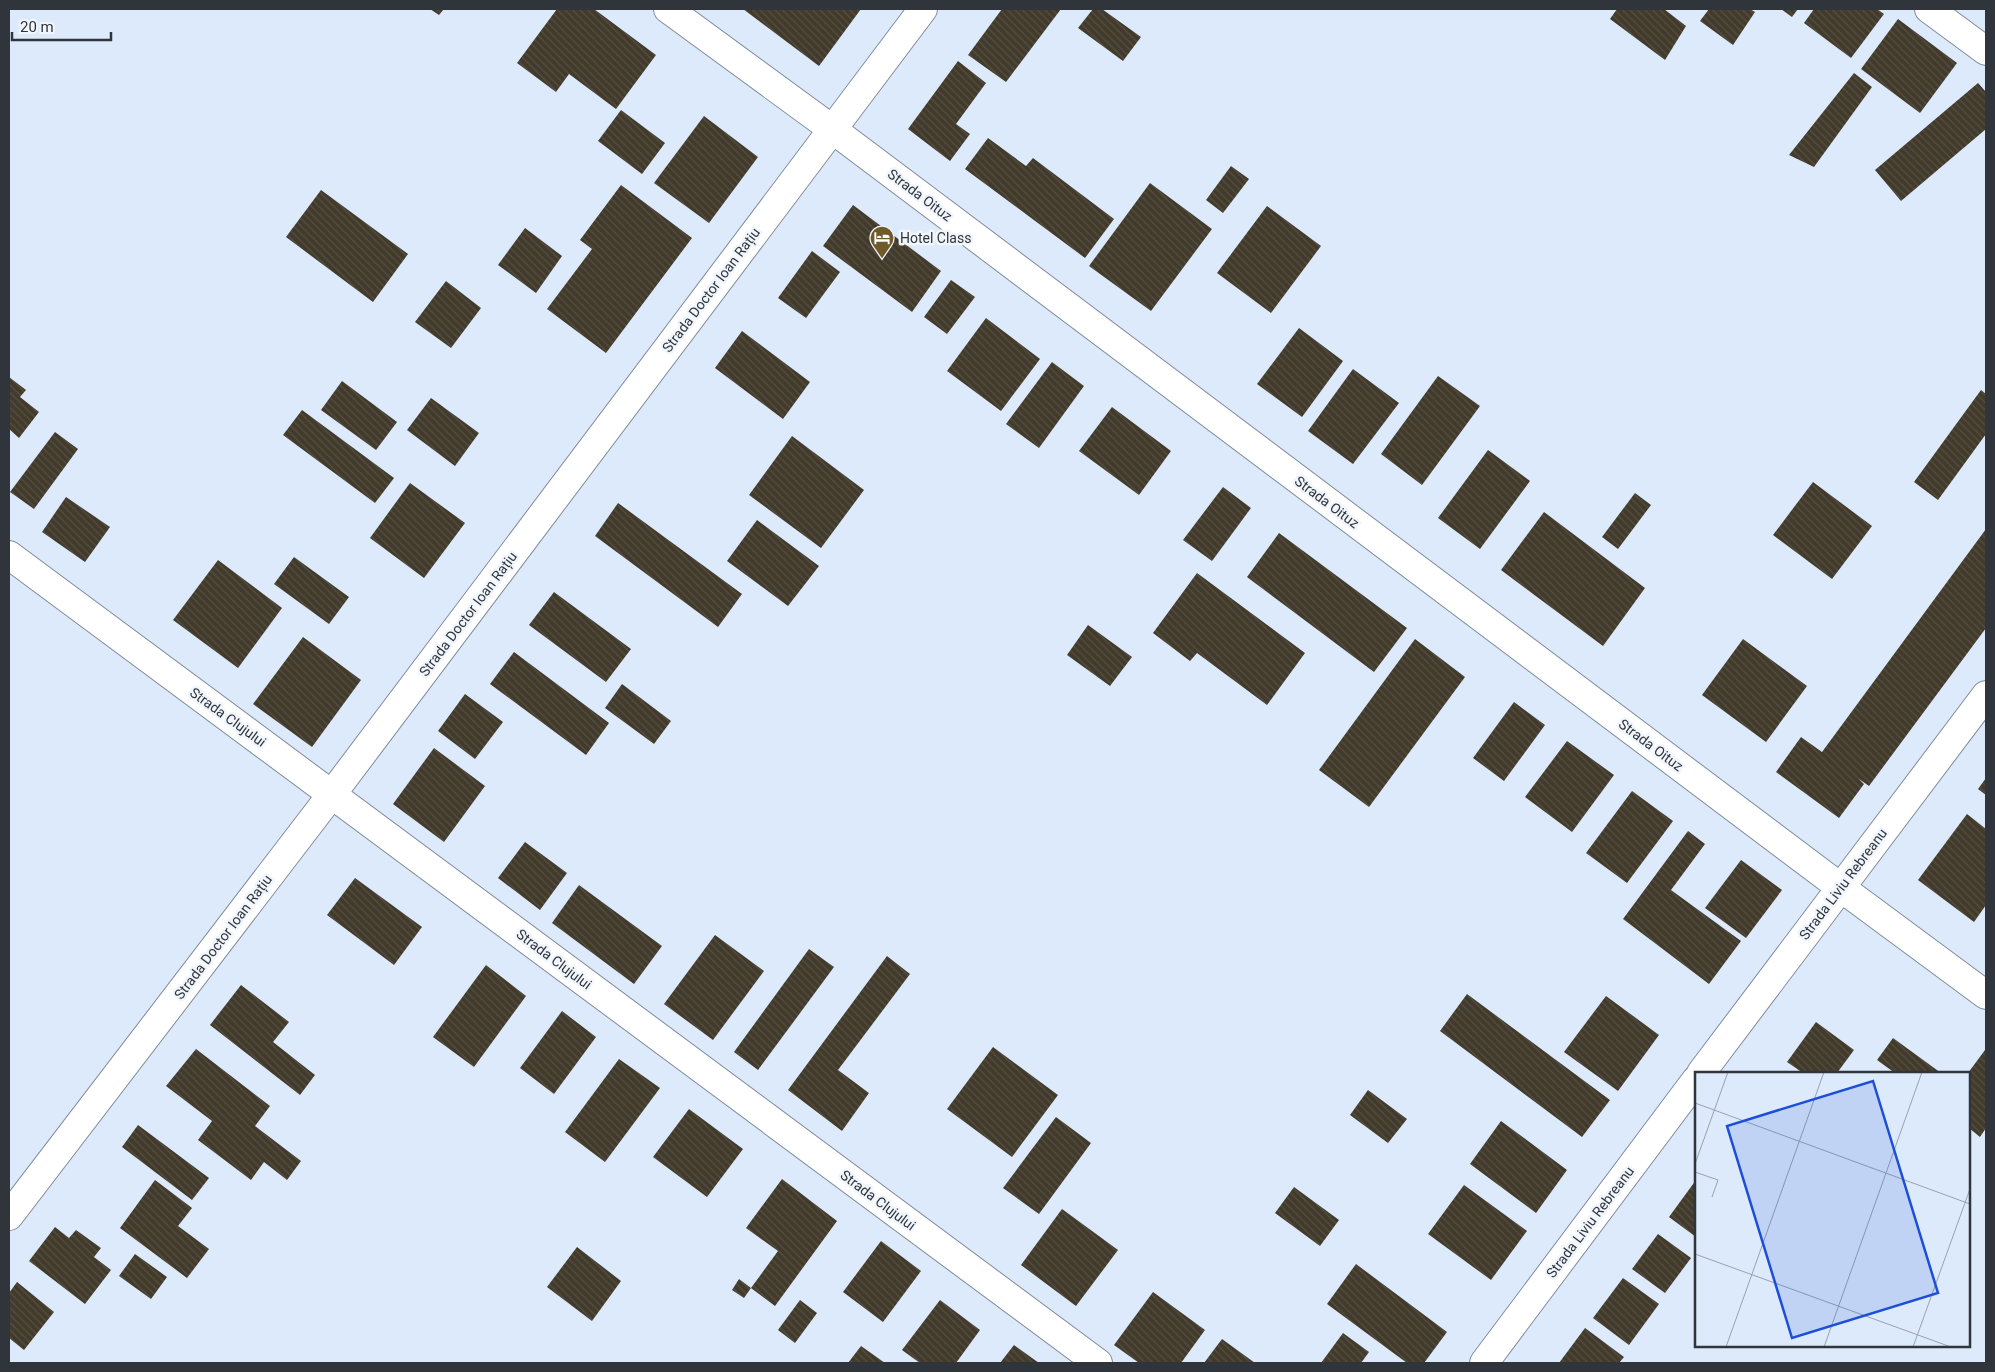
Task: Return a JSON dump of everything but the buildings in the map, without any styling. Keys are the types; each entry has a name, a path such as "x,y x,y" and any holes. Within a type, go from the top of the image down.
{"street":[{"name":"Strada Oituz","path":"668,9 832,129 1986,995"},
{"name":"Strada Doctor Ioan Rațiu","path":"9,1216 332,794 923,9"},
{"path":"1929,9 1986,52"},
{"name":"Strada Clujului","path":"9,555 1098,1363"},
{"name":"Strada Liviu Rebreanu","path":"1702,1072 1986,695"},
{"name":"Strada Liviu Rebreanu","path":"1484,1363 1695,1081"}],"place":[{"name":"Hotel Class","path":"882,259"}]}
